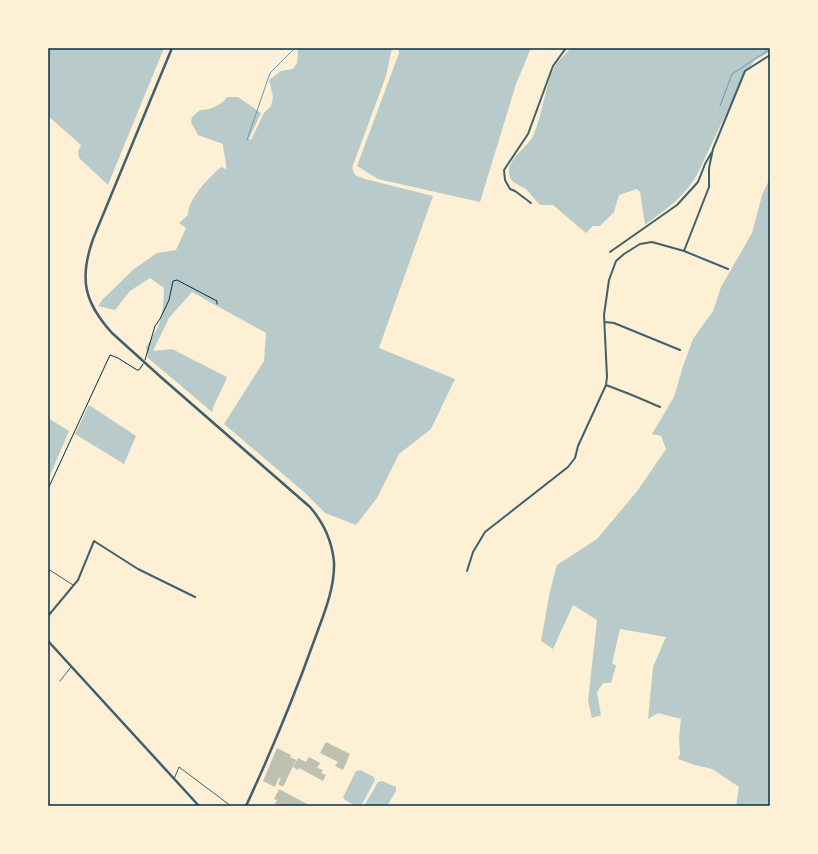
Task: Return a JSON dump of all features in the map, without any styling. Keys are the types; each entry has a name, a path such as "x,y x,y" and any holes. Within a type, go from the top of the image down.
{"street":[{"path":"172,48 101,219 87,257 85,274 87,291 92,305 105,325 144,362 310,507 326,530 334,562 332,582 328,599 306,661 263,769 246,806"},
{"path":"531,203 510,189 505,180 504,170 528,134 552,66 566,48"},
{"path":"610,252 677,206 698,182 745,71 770,55"},
{"path":"684,251 709,187 709,168 713,149"},
{"path":"467,571 473,552 485,532 568,467 575,458 578,446 606,385 607,377 604,315 609,280 616,261 624,254 645,242 652,242 684,251 728,269"},
{"path":"605,322 614,323 680,350"},
{"path":"606,385 660,407"},
{"path":"48,616 78,580 94,542 138,569 195,597"},
{"path":"48,641 199,806"}],"lane":[{"path":"48,569 74,586"},
{"path":"60,681 72,667"},
{"path":"174,779 179,767 231,806"}],"path":[{"path":"48,489 110,355 118,358 137,370 139,370 144,362 155,326 169,300 173,281 176,280 184,283 217,301 217,304"}],"shaded area":[{"path":"48,48 164,48 108,185 79,158 78,152 81,145 48,116"},
{"path":"301,48 392,48 386,76 352,168 355,175 365,179 433,196 379,348 455,379 431,429 399,454 377,498 356,525 325,513 304,492 224,424 264,361 266,333 192,292 169,318 153,351 172,349 227,377 212,412 148,358 146,347 161,319 164,288 150,278 130,291 115,310 98,306 103,299 134,269 157,253 176,250 186,228 179,223 188,215 191,202 195,195 221,167 226,169 223,144 198,135 191,122 192,117 200,110 207,110 215,107 227,97 238,97 261,113 249,139 251,140 264,113 271,106 273,97 269,80 281,71 293,69 297,63 298,50"},
{"path":"398,48 531,48 516,84 480,202 378,179 357,166 399,53"},
{"path":"571,48 770,48 770,52 755,60 745,73 698,173 681,196 645,225 640,192 637,189 619,195 614,212 600,226 593,226 586,233 553,205 540,205 526,189 518,185 509,176 509,168 514,158 533,136 551,74 558,61"},
{"path":"770,178 770,806 736,806 739,787 712,769 678,759 680,754 679,737 681,719 658,713 648,719 653,667 666,637 620,629 612,663 616,666 611,683 603,683 597,692 601,715 592,718 588,701 597,620 573,605 553,649 541,641 550,591 557,565 597,539 638,490 666,449 661,436 652,434 674,397 693,339 713,311 721,287 752,233 762,195"},
{"path":"89,405 136,436 124,464 75,434"},
{"path":"48,418 69,431 49,478 48,477"},
{"path":"360,770 374,777 375,780 361,806 356,806 345,800 343,797 356,771"},
{"path":"382,781 396,787 396,791 387,806 364,806 378,782"}],"building":[{"path":"326,742 350,754 343,770 335,766 338,762 320,753"},
{"path":"277,748 291,755 290,757 296,760 283,787 278,784 281,779 279,778 275,787 263,781"},
{"path":"309,757 320,763 317,768 323,770 321,773 326,775 323,781 299,768 298,770 293,767 298,758 306,762"},
{"path":"279,789 311,806 278,806 275,804 277,800 274,799"}],"waterway":[{"path":"247,140 270,73 295,48"},
{"path":"720,106 732,74 770,49"}]}
